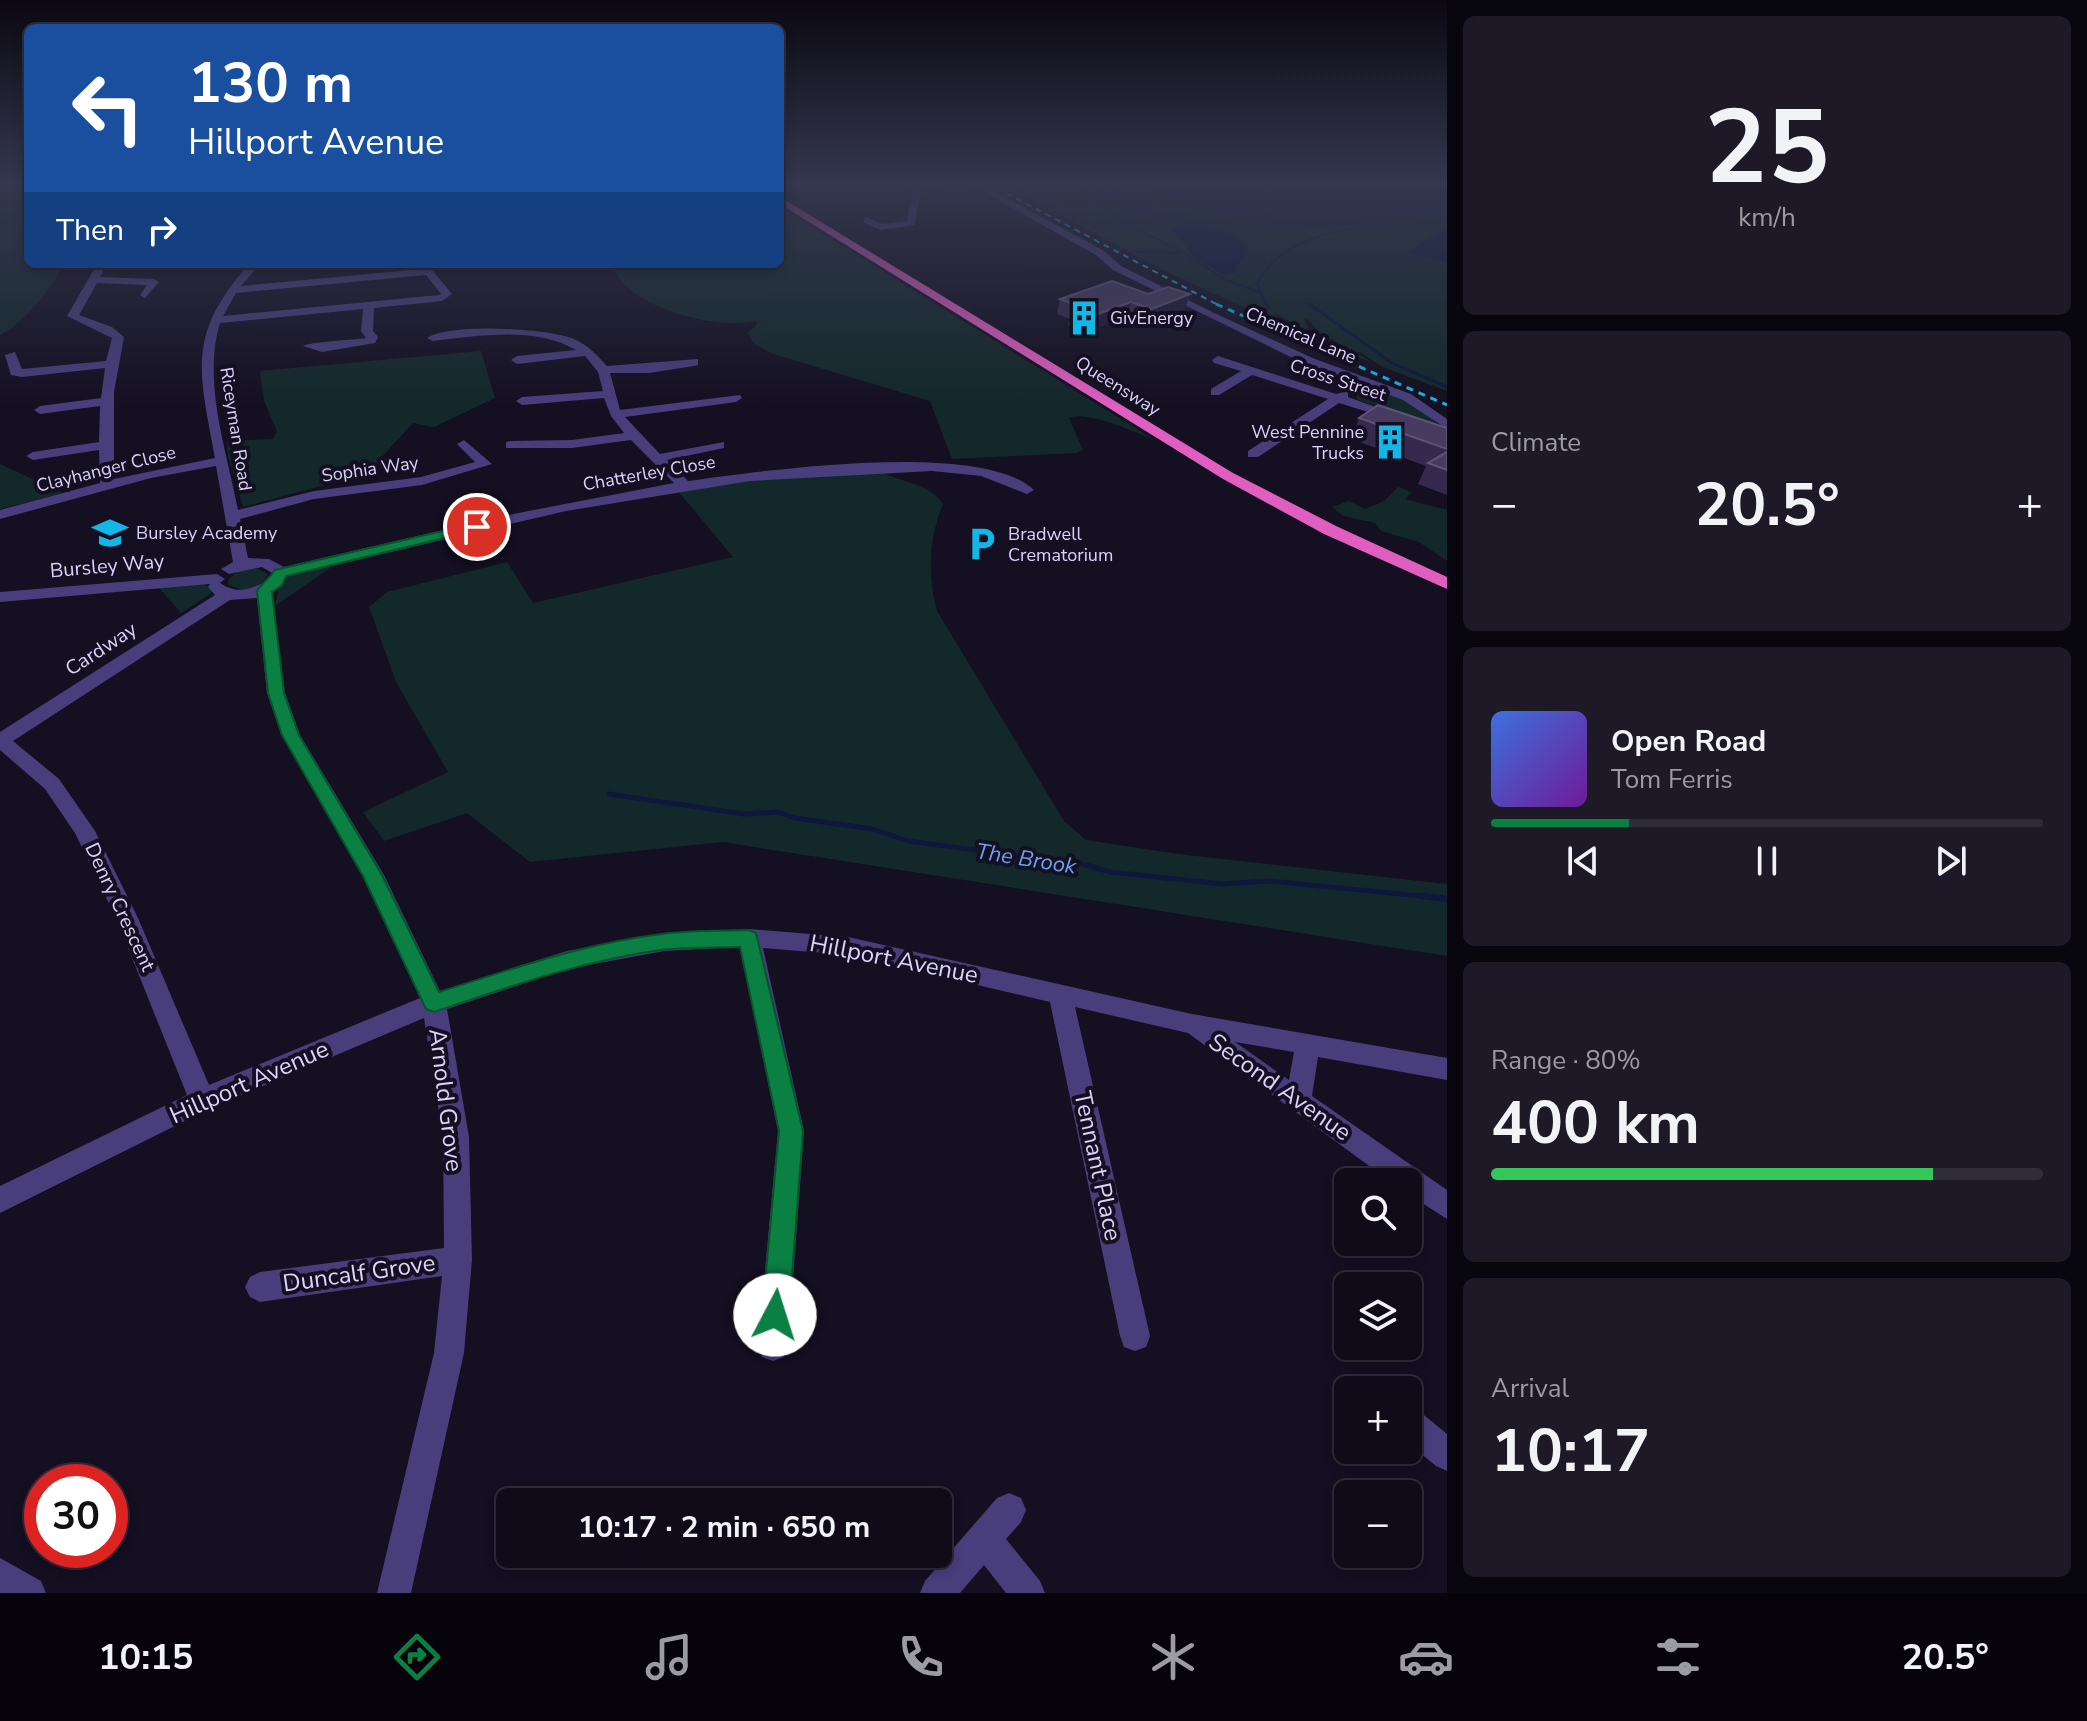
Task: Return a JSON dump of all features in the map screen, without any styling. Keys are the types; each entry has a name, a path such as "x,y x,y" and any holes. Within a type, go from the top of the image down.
{"highway":[{"name":"Queensway","path":"873,257 1228,476 1330,530 1447,584"},
{"name":"Queensway","path":"888,257 1243,471 1344,524 1447,571"}],"street":[{"name":"Chemical Lane","path":"1105,257 1117,268 1311,362 1407,397 1447,425"},
{"path":"100,268 73,316 108,329 118,337 110,364 105,445 107,486"},
{"name":"Riceyman Road","path":"241,564 207,380 207,346 215,320 232,290 251,268"},
{"path":"215,320 369,307 442,298 447,294 424,268 232,290"},
{"path":"95,280 154,282 145,295"},
{"path":"309,346 322,348 371,341 372,337 367,331 369,307"},
{"path":"460,317 462,335"},
{"path":"528,333 549,320"},
{"path":"433,338 528,333 550,335 588,352 604,370 617,414 684,485"},
{"path":"517,360 588,352"},
{"path":"15,356 15,372 22,373 110,364"},
{"name":"Cross Street","path":"1218,360 1447,433"},
{"path":"604,370 649,369 694,362"},
{"path":"1215,392 1250,371"},
{"path":"1253,454 1364,381"},
{"path":"522,401 610,394"},
{"path":"40,410 108,401"},
{"path":"617,414 728,402"},
{"path":"511,445 572,444 635,435"},
{"name":"Sophia Way","path":"233,516 314,495 422,481 485,464 464,444"},
{"path":"33,456 105,445"},
{"path":"659,458 713,449"},
{"name":"Clayhanger Close","path":"0,515 107,486 220,461"},
{"name":"Chatterley Close","path":"222,587 242,596 272,582 505,520 684,485 743,477 914,467 978,473 1010,481 1027,490"},
{"path":"241,564 273,565 272,582"},
{"name":"Cardway","path":"0,741 222,587 230,568 241,564"},
{"name":"Arnold Grove","path":"272,582 276,693 291,735 373,875 434,1003 456,1137 458,1260 449,1353 394,1593"},
{"name":"Bursley Way","path":"0,597 222,587"},
{"name":"Denry Crescent","path":"0,741 50,783 69,806 87,837 153,977 202,1100"},
{"path":"749,938 791,1131 773,1346"},
{"name":"Hillport Avenue","path":"0,1200 202,1100 434,1003 567,960 664,942 749,938 812,942 874,951 1192,1024 1447,1069"},
{"name":"Tennant Place","path":"1061,996 1135,1336"},
{"name":"Second Avenue","path":"1192,1024 1447,1206"},
{"path":"1299,1100 1307,1045"},
{"name":"Duncalf Grove","path":"260,1287 458,1260"},
{"path":"1422,1434 1447,1455"},
{"path":"937,1593 1009,1510"},
{"path":"985,1540 1028,1593"}],"green space":[{"path":"0,257 24,257 24,268 61,268 36,304 18,323 0,335"},
{"path":"784,257 861,257 1155,440 1112,423 1077,416 1069,418 1083,450 1076,453 952,459 930,401 770,353 753,343 748,333 757,324 756,321 739,323 696,319 653,304 634,293 614,268 784,268"},
{"path":"1139,257 1447,257 1447,391 1383,367 1360,352 1356,353 1373,363 1343,352 1340,348 1346,348 1319,332 1307,318 1304,319 1309,329 1273,312 1286,327"},
{"path":"481,351 495,398 434,427 413,423 366,474 243,507 228,456 227,441 273,439 277,431 264,401 260,371"},
{"path":"1363,389 1395,395 1441,427 1358,400 1356,396"},
{"path":"0,464 63,493 0,509"},
{"path":"882,472 931,492 943,504 931,557 937,611 1064,821 1086,840 1178,854 1447,884 1447,956 723,842 530,862 467,813 384,841 363,812 448,772 396,682 369,607 387,592 507,562 533,603 733,557 678,491 728,482"},
{"path":"1398,487 1412,492 1405,499 1447,510 1447,561 1419,542 1381,531 1375,523 1343,516 1332,507 1349,501 1365,509 1384,501"},
{"path":"256,568 268,574 261,585 243,590 228,585 229,579 237,572"},
{"path":"330,568 275,606 281,577"},
{"path":"204,584 212,590 210,594 181,613 159,588"}],"water":[{"path":"1196,257 1244,257 1236,268 1238,272 1223,275"},
{"path":"1427,257 1447,257 1447,263"}],"building":[{"path":"1112,281 1148,294 1168,287 1190,294 1152,309 1131,302 1090,317 1072,311 1081,307 1060,299"},
{"path":"1378,405 1447,428 1447,449 1359,418"},
{"path":"1447,452 1447,470 1428,463"}],"waterway":[{"path":"1191,257 1224,279 1259,292"},
{"path":"1267,306 1257,284 1279,257"},
{"path":"1312,306 1309,304 1392,363 1447,387"},
{"path":"1249,312 1267,306"},
{"name":"The Brook","path":"609,794 744,814 778,812 795,818 872,829 908,841 1086,865 1110,872 1223,884 1269,881 1428,897"},
{"name":"The Brook","path":"1422,896 1428,897"},
{"name":"The Brook","path":"1428,897 1441,898"},
{"name":"The Brook","path":"1428,897 1447,899"}],"railway":[{"path":"1128,257 1217,305"},
{"path":"1217,305 1447,405"}],"place":[{"name":"GivEnergy","path":"1084,318"},
{"name":"West Pennine Trucks","path":"1390,442"},
{"name":"Bursley Academy","path":"110,533"},
{"name":"Bradwell Crematorium","path":"982,544"}],"route":[{"path":"477,527 280,573 277,582 264,591 276,693 291,735 373,875 434,1003 567,960 619,949 664,942 749,938 791,1131 775,1315"}]}
